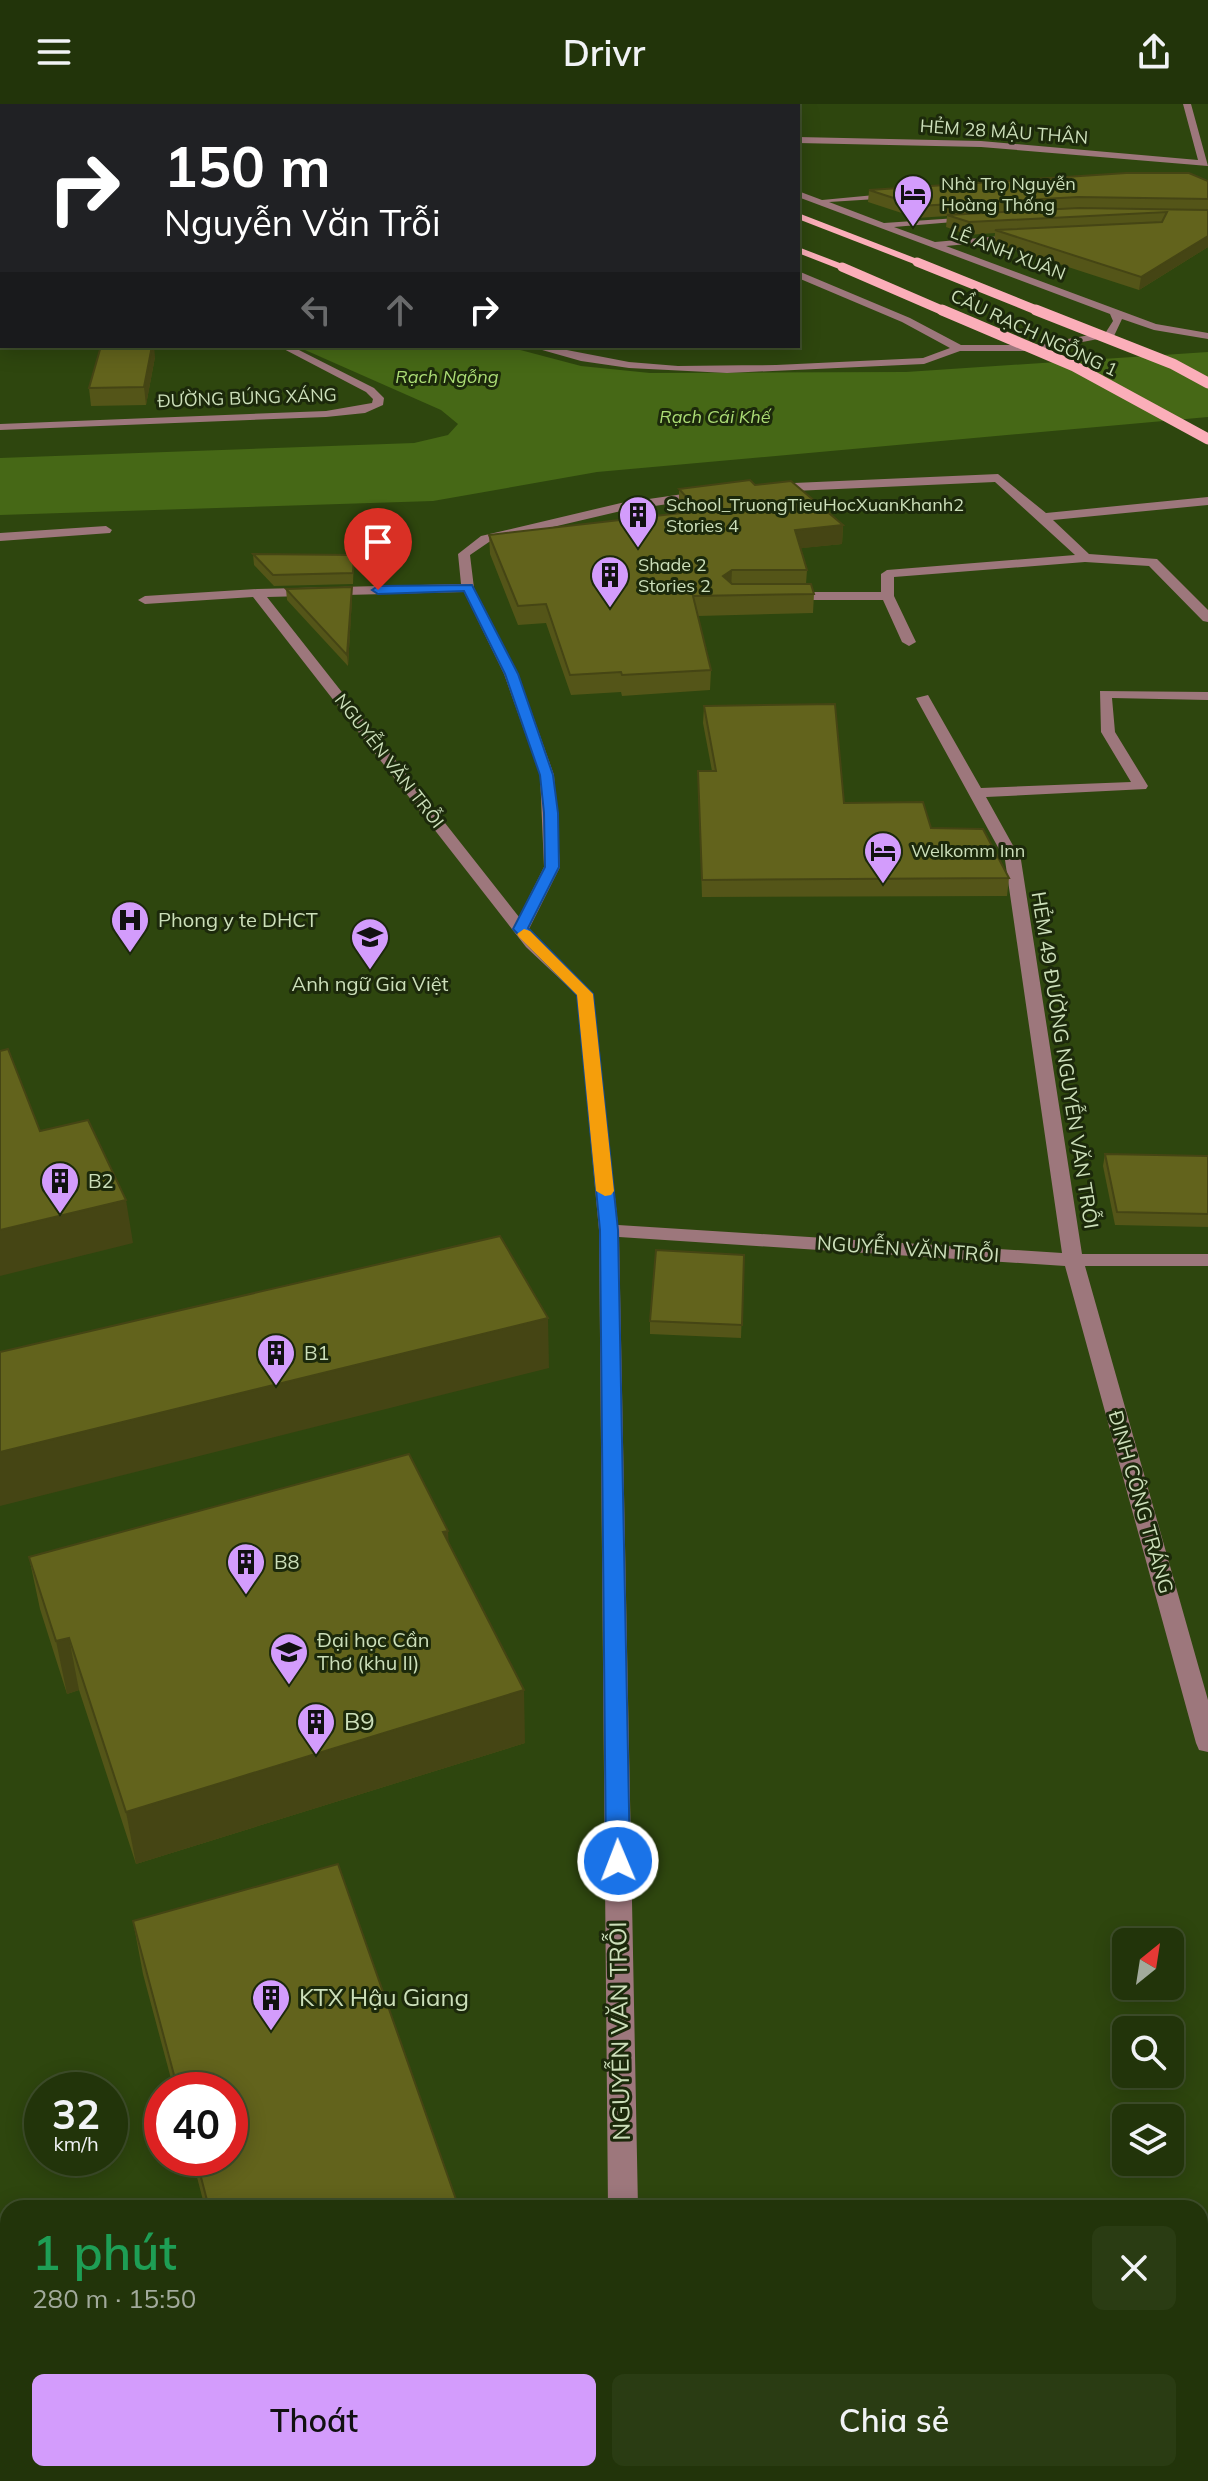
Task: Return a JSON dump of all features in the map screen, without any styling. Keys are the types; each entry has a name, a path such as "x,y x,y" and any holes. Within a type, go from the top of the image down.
{"main road":[{"name":"CẦU RẠCH NGỖNG 1","path":"800,217 1173,364 1208,383"},
{"name":"CẦU RẠCH NGỖNG 1","path":"800,251 1074,366 1208,439"}],"street":[{"path":"1187,104 1206,162"},
{"name":"HẺM 28 MẬU THÂN","path":"800,140 996,145 1206,162"},
{"path":"818,201 911,194"},
{"name":"LÊ ANH XUÂN","path":"800,195 1154,327 1208,336"},
{"path":"880,225 986,220"},
{"path":"933,244 1033,235"},
{"path":"800,275 906,320 959,348"},
{"path":"540,348 592,362 641,369 924,361 959,348 1025,352 1072,344 1110,334 1118,321 1114,312"},
{"name":"ĐƯỜNG BÚNG XÁNG","path":"0,427 326,414 365,410 377,405 379,398 370,390 287,348"},
{"path":"758,490 814,484 998,478 1085,558"},
{"path":"521,929 552,867 547,775 511,674 468,588 464,554 485,539 621,507 716,494"},
{"path":"1043,517 1208,501"},
{"path":"0,537 106,530"},
{"path":"909,642 888,596 887,574 1085,558 1153,562 1208,618"},
{"path":"145,600 257,593 468,588"},
{"name":"NGUYỄN VĂN TRỖI","path":"257,593 521,929 585,994 609,1230 623,2200"},
{"path":"778,596 888,596"},
{"path":"976,793 1141,786 1108,732 1105,694 1208,696"},
{"name":"HẺM 49 ĐƯỜNG NGUYỄN VĂN TRỖI","path":"923,698 1013,860 1073,1260"},
{"name":"NGUYỄN VĂN TRỖI","path":"609,1230 1073,1260 1208,1260"},
{"name":"ĐINH CÔNG TRÁNG","path":"1073,1260 1208,1743"}],"water":[{"path":"301,348 513,348 581,366 650,373 906,372 1208,352 1208,417 597,472 433,501 0,515 0,458 414,443 448,435 458,424 441,410"}],"building":[{"path":"1126,173 1189,173 1208,181 1208,199 1078,197 918,206 869,190"},
{"path":"1079,208 1208,210 1208,236 1141,277 995,230 1162,222 1167,212 969,222 947,215"},
{"path":"100,348 152,348 144,387 89,388"},
{"path":"750,480 755,485 791,481 843,525 795,530 807,570 732,570 723,576 732,584 811,584 814,594 693,596 711,670 570,675 546,604 518,606 489,535 699,511 679,489"},
{"path":"253,554 354,555 353,573 273,575"},
{"path":"352,587 347,655 286,589"},
{"path":"835,704 844,803 923,802 931,828 983,829 1009,878 702,880 698,771 716,771 704,706"},
{"path":"8,1049 40,1131 88,1120 126,1200 0,1230 0,1051"},
{"path":"1105,1154 1208,1156 1208,1214 1117,1212"},
{"path":"500,1236 548,1318 0,1452 0,1352"},
{"path":"656,1250 744,1255 742,1325 650,1321"},
{"path":"409,1454 448,1531 443,1532 524,1690 126,1812 69,1638 56,1641 29,1557"},
{"name":"KTX Hậu Giang","path":"338,1864 456,2200 207,2200 201,2176 248,2176 248,2072 173,2072 133,1921"}],"slow traffic":[{"path":"524,934 585,994 605,1191"}],"place":[{"name":"Nhà Trọ Nguyễn Hoàng Thống","path":"913,228"},
{"name":"School_TruongTieuHocXuanKhanh2 Stories 4","path":"638,549"},
{"name":"Shade 2 Stories 2","path":"610,609"},
{"name":"Welkomm Inn","path":"883,885"},
{"name":"Phong y te DHCT","path":"130,954"},
{"name":"Anh ngữ Gia Việt","path":"370,971"},
{"name":"B2","path":"60,1215"},
{"name":"B1","path":"276,1387"},
{"name":"B8","path":"246,1596"},
{"name":"Đại học Cần Thơ (khu II)","path":"289,1686"},
{"name":"B9","path":"316,1756"},
{"name":"KTX Hậu Giang","path":"271,2032"}],"route":[{"path":"378,590 468,588 511,674 547,775 552,867 521,929 532,944 585,994 609,1230 618,1861"}],"water label":[{"name":"Rạch Ngỗng","path":"447,377"},
{"name":"Rạch Cái Khế","path":"715,417"}]}
